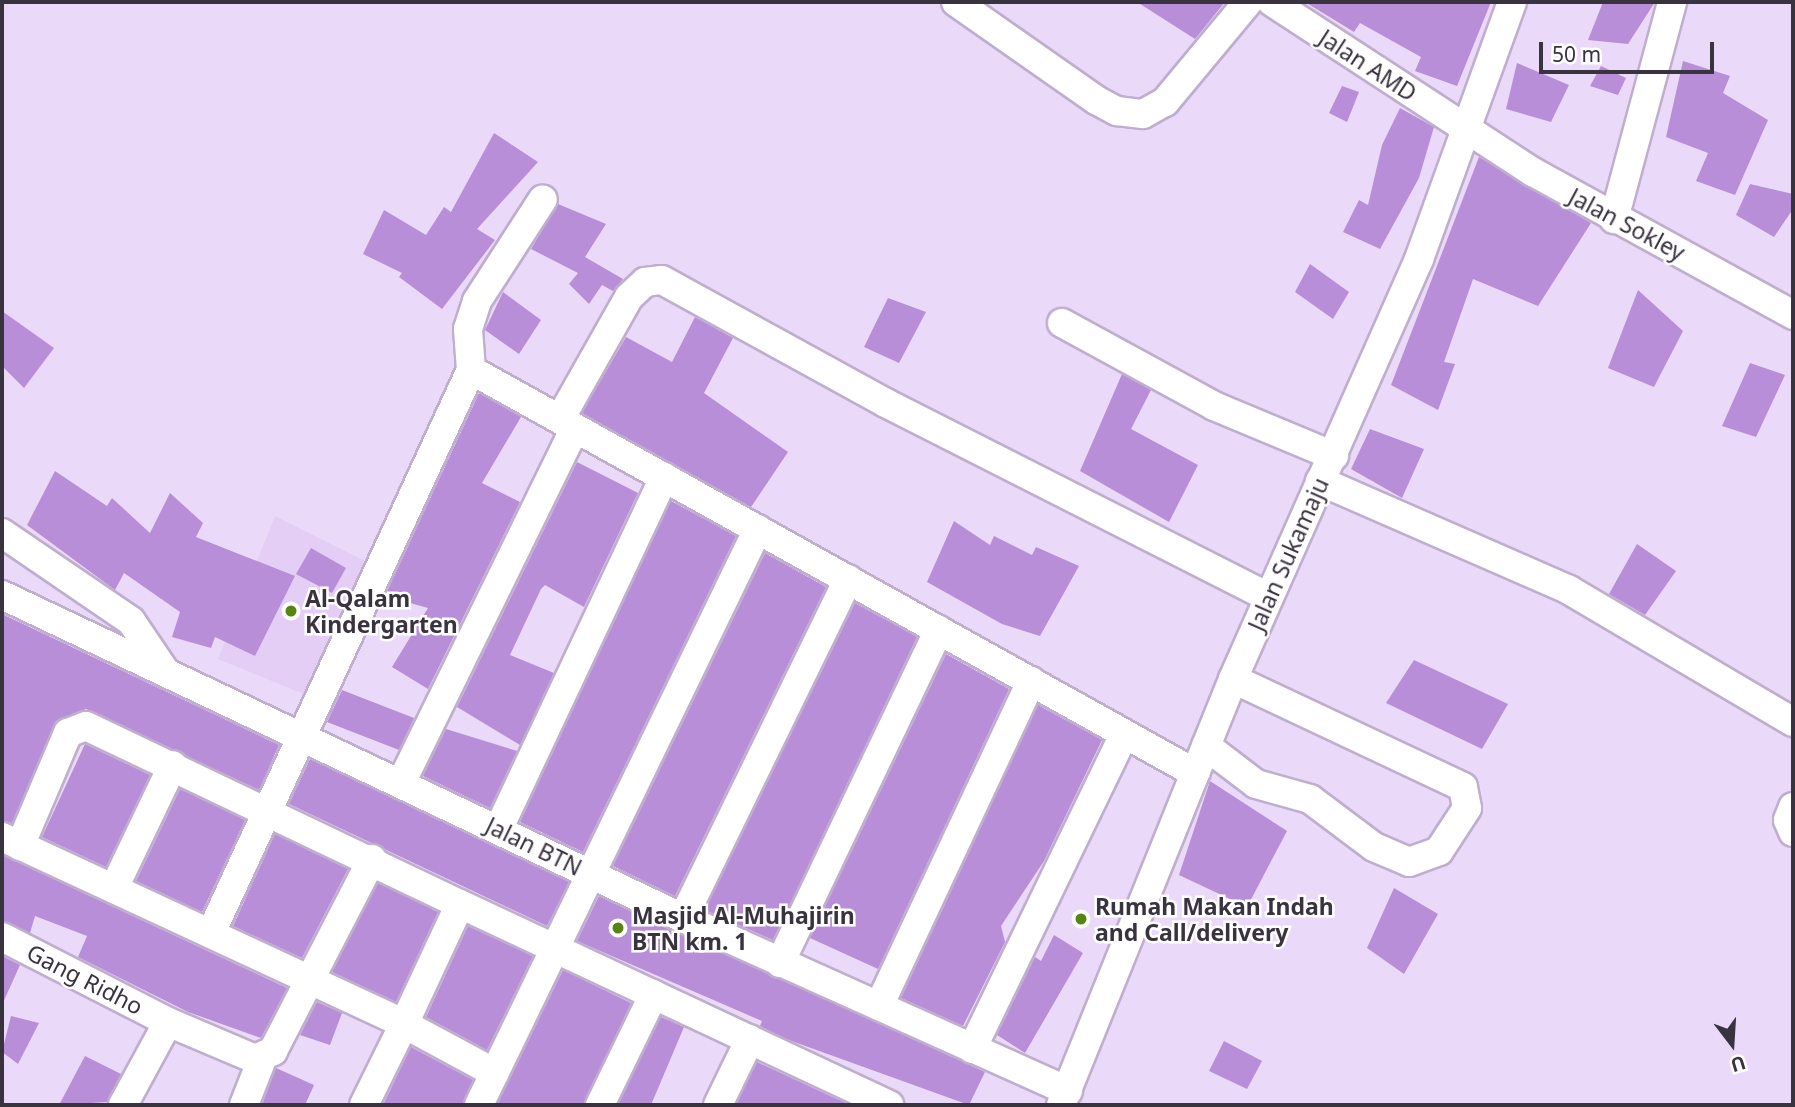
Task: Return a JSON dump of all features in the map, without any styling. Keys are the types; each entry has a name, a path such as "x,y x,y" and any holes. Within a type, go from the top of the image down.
{"street":[{"path":"956,2 1096,100 1117,111 1143,114 1166,102 1248,2"},
{"name":"Jalan AMD","path":"1272,2 1464,128"},
{"name":"Jalan Sukamaju","path":"1065,1098 1233,679 1419,259 1464,128 1512,2"},
{"path":"1614,219 1672,2"},
{"name":"Jalan Sokley","path":"1464,128 1614,219 1793,316"},
{"path":"211,933 471,370 468,329 477,301 543,199"},
{"path":"402,782 567,423 629,297 645,282 662,280 886,403 1268,597"},
{"path":"1062,323 1214,406 1334,456"},
{"path":"471,370 1031,681 1123,736 1195,773"},
{"path":"499,828 664,477"},
{"path":"1320,481 1569,590 1793,722"},
{"path":"479,1105 593,875 758,529"},
{"path":"2,533 131,621 164,670"},
{"path":"684,918 848,579"},
{"name":"Jalan BTN","path":"2,595 305,734 684,918 972,1049 1065,1098"},
{"path":"780,962 939,630"},
{"path":"1206,746 1256,785 1310,799 1374,847 1409,862 1439,851 1467,808 1462,787 1233,679"},
{"path":"879,1006 1031,681"},
{"path":"495,1073 404,1024 11,842 72,728 86,726 173,765 556,950 750,1039 839,1095 889,1105"},
{"path":"972,1049 1123,736"},
{"path":"114,888 173,765"},
{"path":"1793,807 1788,820 1793,832"},
{"path":"244,1105 262,1059 273,1051 372,859"},
{"path":"365,1105 460,904"},
{"name":"Gang Ridho","path":"2,937 168,1022 262,1059"},
{"path":"600,1105 654,994"},
{"path":"122,1105 168,1022"},
{"path":"718,1105 750,1039"}],"shaded area":[{"name":"Al-Qalam Kindergarten","path":"275,516 367,562 306,695 218,659"}],"building":[{"path":"1137,2 1225,2 1195,39"},
{"path":"1305,2 1491,2 1457,86 1415,71 1421,57 1360,23 1354,32"},
{"path":"1603,2 1655,2 1628,44 1588,40"},
{"path":"1683,61 1730,76 1723,93 1768,120 1735,195 1696,181 1708,153 1666,137"},
{"path":"1517,63 1569,85 1551,122 1506,109"},
{"path":"1601,66 1626,78 1618,95 1590,86"},
{"path":"1342,86 1359,92 1347,122 1329,113"},
{"path":"1400,108 1434,127 1419,178 1380,249 1343,232 1359,200 1368,205 1382,145"},
{"path":"494,133 538,162 477,229 495,240 442,309 399,277 402,273 363,254 384,210 426,235 444,207 451,212"},
{"path":"1479,157 1591,223 1538,306 1473,279 1444,362 1455,364 1438,410 1391,385"},
{"path":"1750,184 1793,194 1793,209 1774,237 1736,215"},
{"path":"558,204 606,224 585,257 623,279 613,291 602,285 589,304 569,284 578,273 531,249"},
{"path":"1310,264 1349,292 1333,319 1295,292"},
{"path":"1638,290 1683,331 1654,387 1608,368"},
{"path":"503,292 541,320 519,354 485,330"},
{"path":"888,298 926,312 899,363 864,347"},
{"path":"2,311 54,348 24,388 2,366"},
{"path":"695,317 733,338 704,393 788,452 751,507 582,413 626,337 672,362"},
{"path":"1750,363 1785,375 1756,437 1722,426"},
{"path":"1122,374 1151,390 1131,429 1198,465 1169,522 1080,471"},
{"path":"479,393 521,417 482,483 520,502 428,689 392,667 428,608 385,596"},
{"path":"1370,429 1424,449 1402,498 1351,469"},
{"path":"577,462 638,493 584,607 545,585 510,655 554,673 520,745 457,707"},
{"path":"55,471 107,506 112,498 150,533 170,493 203,523 196,537 295,576 255,656 215,637 211,648 172,637 180,612 124,573 115,590 27,525"},
{"path":"671,501 736,536 583,852 520,822"},
{"path":"954,521 990,545 994,536 1032,555 1036,547 1079,566 1040,636 1002,624 927,582"},
{"path":"1637,544 1676,571 1645,615 1609,594"},
{"path":"311,548 346,568 332,593 296,574"},
{"path":"765,553 826,587 675,896 613,866"},
{"path":"855,603 917,637 773,940 705,910"},
{"path":"2,614 279,745 259,790 86,709 56,721 12,823 2,821"},
{"path":"946,654 1009,689 878,969 810,938"},
{"path":"1414,660 1508,704 1482,749 1386,703"},
{"path":"342,690 414,718 399,750 327,722"},
{"path":"1038,705 1102,740 1044,861 1001,926 1005,942 963,1026 901,998"},
{"path":"446,729 517,751 490,808 423,776"},
{"path":"85,744 150,775 106,867 42,837"},
{"path":"310,759 569,882 547,926 289,804"},
{"path":"1210,781 1287,831 1247,907 1179,875"},
{"path":"180,789 245,820 202,912 136,881"},
{"path":"275,834 348,869 302,958 233,926"},
{"path":"2,855 287,988 261,1038 188,1012 78,957 87,936 35,916 30,933 2,920"},
{"path":"378,883 438,912 396,1002 332,972"},
{"path":"1394,888 1438,914 1404,974 1367,948"},
{"path":"599,896 985,1072 969,1105 786,1039 760,1026 762,1021 577,941"},
{"path":"468,926 533,956 487,1050 426,1017"},
{"path":"1054,935 1083,953 1025,1053 997,1035 1035,957 1041,961"},
{"path":"2,956 20,965 2,1005"},
{"path":"563,970 631,1003 584,1105 497,1105"},
{"path":"317,1002 342,1013 330,1045 300,1035"},
{"path":"11,1016 39,1023 18,1064 2,1052"},
{"path":"661,1017 684,1027 651,1105 618,1105"},
{"path":"1224,1041 1262,1061 1247,1089 1209,1071"},
{"path":"411,1047 473,1080 463,1105 383,1105"},
{"path":"85,1056 121,1074 107,1102 59,1105"},
{"path":"757,1062 850,1105 736,1105"},
{"path":"276,1068 314,1085 305,1105 262,1105"}],"place":[{"name":"Al-Qalam Kindergarten","path":"291,611"},
{"name":"Rumah Makan Indah and Call/delivery","path":"1081,919"},
{"name":"Masjid Al-Muhajirin BTN km. 1","path":"618,928"}]}
